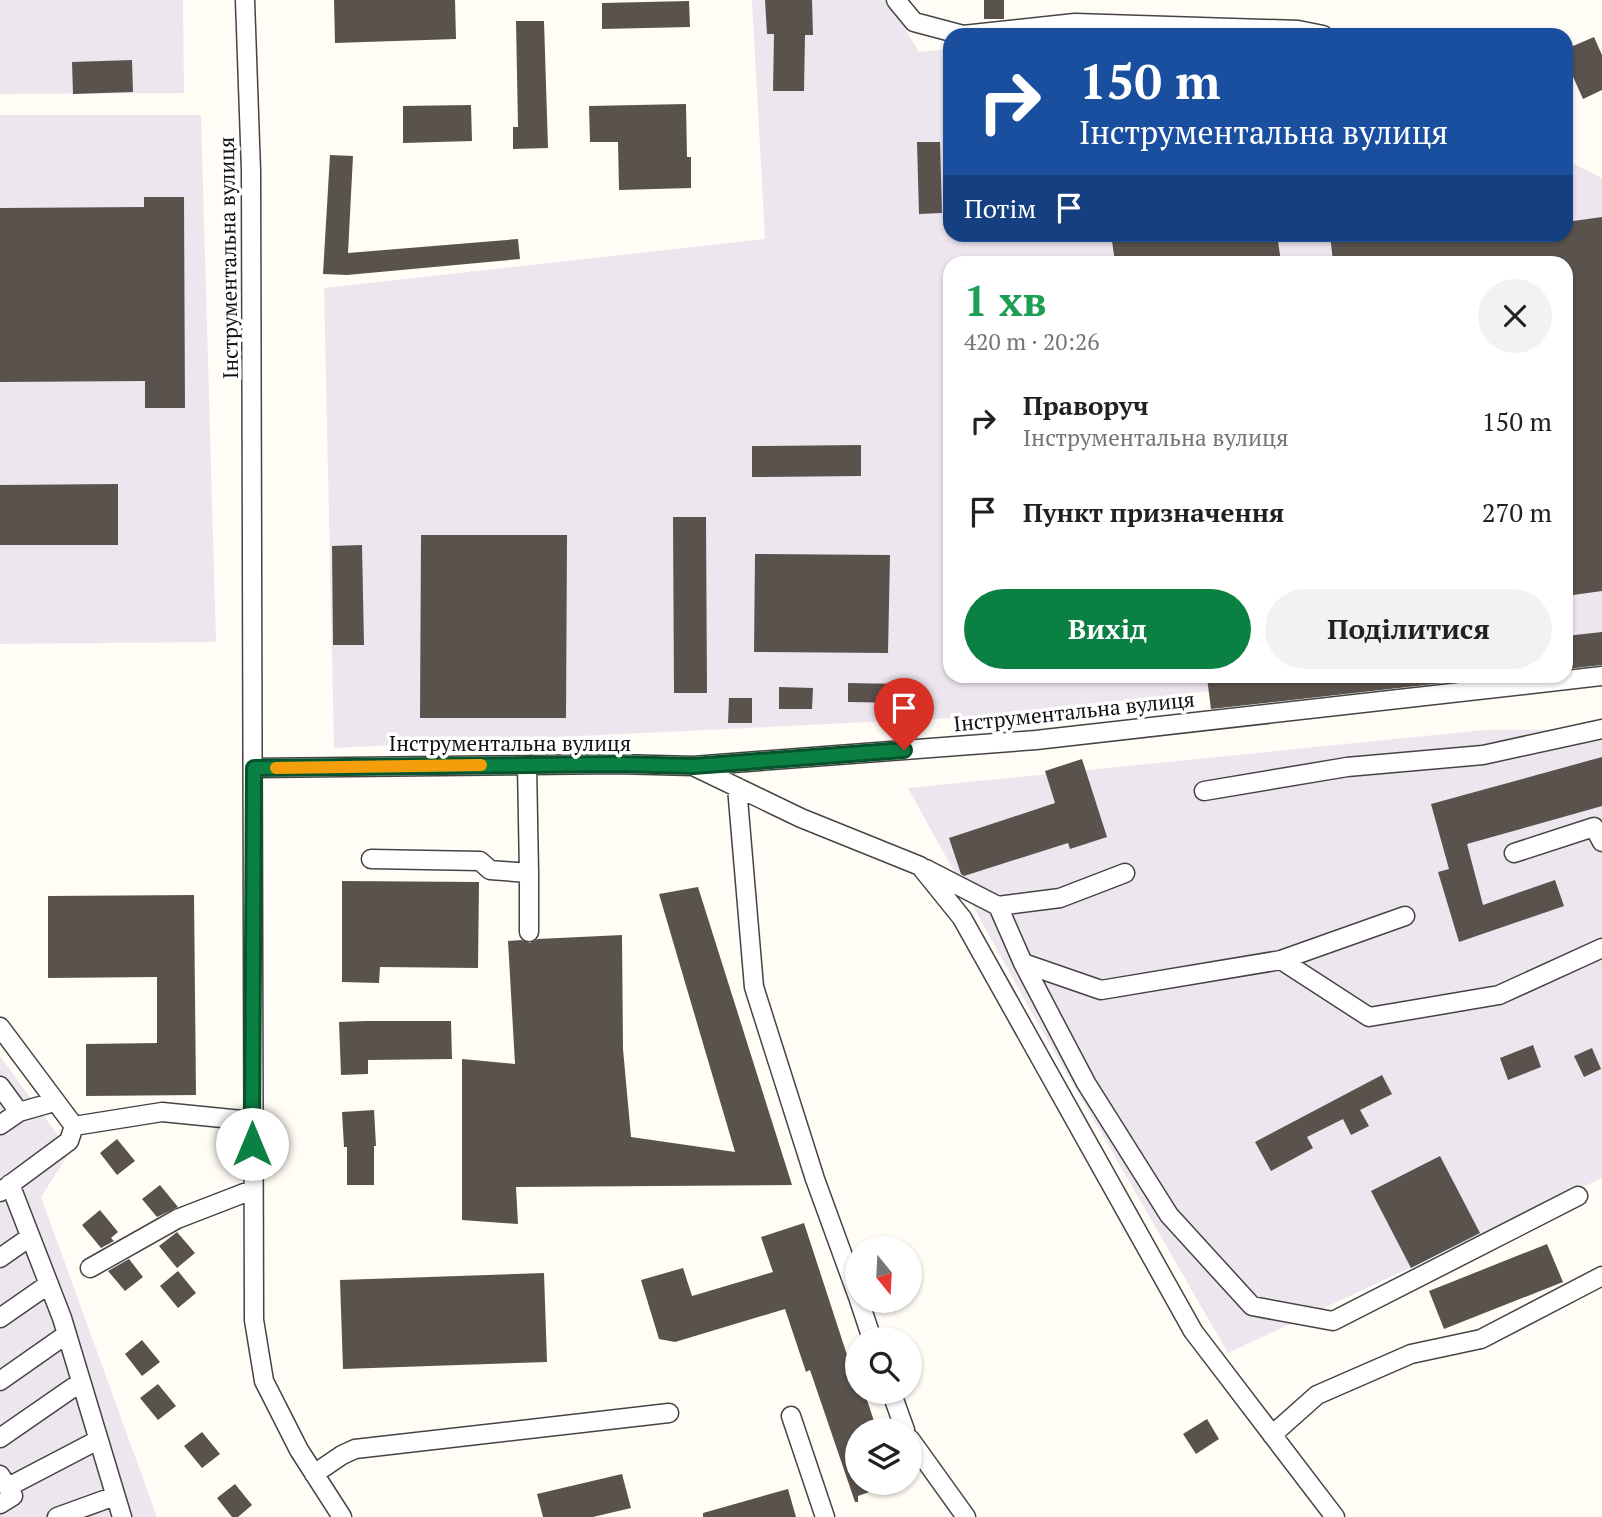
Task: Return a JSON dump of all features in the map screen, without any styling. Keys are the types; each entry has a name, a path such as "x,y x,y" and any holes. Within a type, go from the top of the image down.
{"street":[{"name":"Інструментальна вулиця","path":"245,0 251,185 254,1320 264,1381 299,1450 342,1517"},
{"path":"896,0 914,22 943,30"},
{"path":"1028,28 1075,23 1234,28"},
{"name":"Інструментальна вулиця","path":"1573,679 1602,676"},
{"name":"Інструментальна вулиця","path":"254,768 693,766 1036,740 1540,683"},
{"path":"1204,791 1347,767 1483,755 1602,729"},
{"path":"527,765 529,932"},
{"path":"693,766 801,818 920,866 998,906 1060,898 1125,873"},
{"path":"737,788 754,987 815,1179 845,1263"},
{"path":"1514,853 1599,831"},
{"path":"371,859 480,861 491,870 529,873"},
{"path":"920,866 962,918 1193,1331 1335,1517"},
{"path":"998,906 1023,963 1086,1083 1169,1215 1252,1306 1333,1321 1578,1196"},
{"path":"1023,963 1101,990 1281,960 1405,916"},
{"path":"1281,960 1368,1017 1499,995 1602,948"},
{"path":"0,1027 74,1126"},
{"path":"0,1086 19,1112"},
{"path":"0,1125 19,1112 54,1102"},
{"path":"74,1126 162,1112 252,1121"},
{"path":"74,1126 69,1141 5,1188 30,1237 67,1334 122,1517"},
{"path":"90,1268 177,1219 252,1189"},
{"path":"0,1258 30,1237"},
{"path":"1272,1435 1317,1395 1411,1354 1481,1339 1602,1276"},
{"path":"0,1318 49,1284"},
{"path":"0,1381 67,1334"},
{"path":"0,1438 81,1382"},
{"path":"314,1474 342,1455 355,1450 669,1413"},
{"path":"791,1416 825,1517"},
{"path":"0,1504 13,1496 4,1481 99,1440"},
{"path":"922,1456 966,1517"},
{"path":"57,1517 115,1496"}],"shaded area":[{"path":"0,0 183,0 184,93 0,94"},
{"path":"752,0 888,0 919,52 943,50 943,242 1573,242 1573,164 1602,178 1602,647 1573,650 1573,256 943,256 943,683 1282,683 974,717 334,748 324,288 765,239"},
{"path":"0,115 201,115 216,642 0,644"},
{"path":"1602,729 1602,1178 1228,1353 1028,1006 908,788 1485,730"},
{"path":"0,1056 70,1152 41,1197 157,1517 0,1517"}],"building":[{"path":"334,0 455,0 456,39 335,43"},
{"path":"765,0 812,0 813,35 805,35 804,91 773,91 774,34 767,34"},
{"path":"984,0 1004,0 1004,19 984,19"},
{"path":"689,1 690,27 602,29 602,3"},
{"path":"516,21 544,21 548,148 513,149 513,127 518,127"},
{"path":"1594,37 1602,55 1602,90 1583,99 1573,77 1573,46"},
{"path":"132,60 133,92 73,94 72,62"},
{"path":"686,104 687,157 691,157 691,188 619,190 618,142 590,142 589,106"},
{"path":"471,105 472,141 403,143 403,106"},
{"path":"917,142 940,142 942,213 919,214"},
{"path":"330,155 353,156 348,253 518,239 520,259 347,275 323,274"},
{"path":"144,197 184,197 185,408 145,408 145,381 0,382 0,208 144,207"},
{"path":"1602,217 1602,591 1573,595 1573,256 1332,256 1331,242 1573,242 1573,221"},
{"path":"1112,242 1278,242 1280,256 1114,256"},
{"path":"861,445 861,476 752,477 752,446"},
{"path":"118,484 118,545 0,545 0,485"},
{"path":"673,517 706,517 707,693 674,693"},
{"path":"421,535 567,535 566,718 420,718"},
{"path":"362,545 364,645 333,645 332,546"},
{"path":"755,554 890,555 888,653 754,652"},
{"path":"1602,632 1602,665 1573,668 1573,635"},
{"path":"848,683 903,684 903,703 848,702"},
{"path":"1208,683 1443,683 1211,709"},
{"path":"779,687 813,688 812,709 779,709"},
{"path":"729,698 752,698 752,723 728,723"},
{"path":"1602,757 1602,806 1467,844 1483,905 1555,880 1564,906 1459,942 1438,872 1449,869 1431,804"},
{"path":"1082,759 1107,837 1070,849 1068,843 964,876 961,874 949,838 1055,803 1045,771"},
{"path":"342,881 479,882 478,968 380,967 379,983 342,982"},
{"path":"698,887 792,1185 516,1187 518,1224 462,1220 462,1059 515,1064 508,941 521,940 530,943 538,939 622,935 623,1049 631,1137 735,1152 659,894"},
{"path":"194,895 196,1095 86,1096 86,1044 157,1043 157,977 48,978 48,896"},
{"path":"451,1021 452,1059 368,1060 368,1074 341,1075 339,1022"},
{"path":"1533,1045 1541,1067 1508,1080 1500,1058"},
{"path":"1592,1048 1601,1069 1584,1077 1574,1056"},
{"path":"1382,1075 1392,1094 1360,1110 1369,1126 1351,1135 1343,1119 1307,1137 1313,1148 1271,1171 1255,1142"},
{"path":"374,1110 374,1185 347,1185 347,1147 344,1147 342,1112"},
{"path":"117,1139 135,1161 117,1175 100,1153"},
{"path":"1440,1156 1480,1233 1411,1268 1371,1191"},
{"path":"160,1185 178,1207 157,1217 142,1199"},
{"path":"100,1210 118,1232 111,1238 114,1241 101,1248 82,1225"},
{"path":"804,1223 845,1349 845,1404 868,1404 873,1418 845,1418 845,1473 810,1370 806,1372 785,1309 675,1342 659,1339 641,1280 683,1268 692,1296 773,1272 761,1237"},
{"path":"177,1232 195,1253 177,1268 159,1246"},
{"path":"1547,1244 1563,1282 1444,1329 1429,1291"},
{"path":"129,1259 143,1277 125,1291 108,1271"},
{"path":"178,1271 196,1293 178,1308 160,1286"},
{"path":"544,1273 547,1362 343,1369 340,1280"},
{"path":"142,1340 160,1362 142,1376 125,1354"},
{"path":"158,1384 176,1406 158,1420 140,1398"},
{"path":"1207,1419 1219,1439 1196,1454 1183,1434"},
{"path":"202,1432 220,1454 202,1468 184,1446"},
{"path":"622,1474 631,1508 593,1517 543,1517 537,1494"},
{"path":"235,1484 252,1505 238,1517 232,1517 217,1498"},
{"path":"788,1489 796,1517 703,1517 703,1513"},
{"path":"853,1495 861,1495 858,1496 858,1502 855,1502"}],"slow traffic":[{"path":"276,768 481,765"}],"route":[{"path":"252,1144 254,768 616,764 693,766 904,750"}]}
